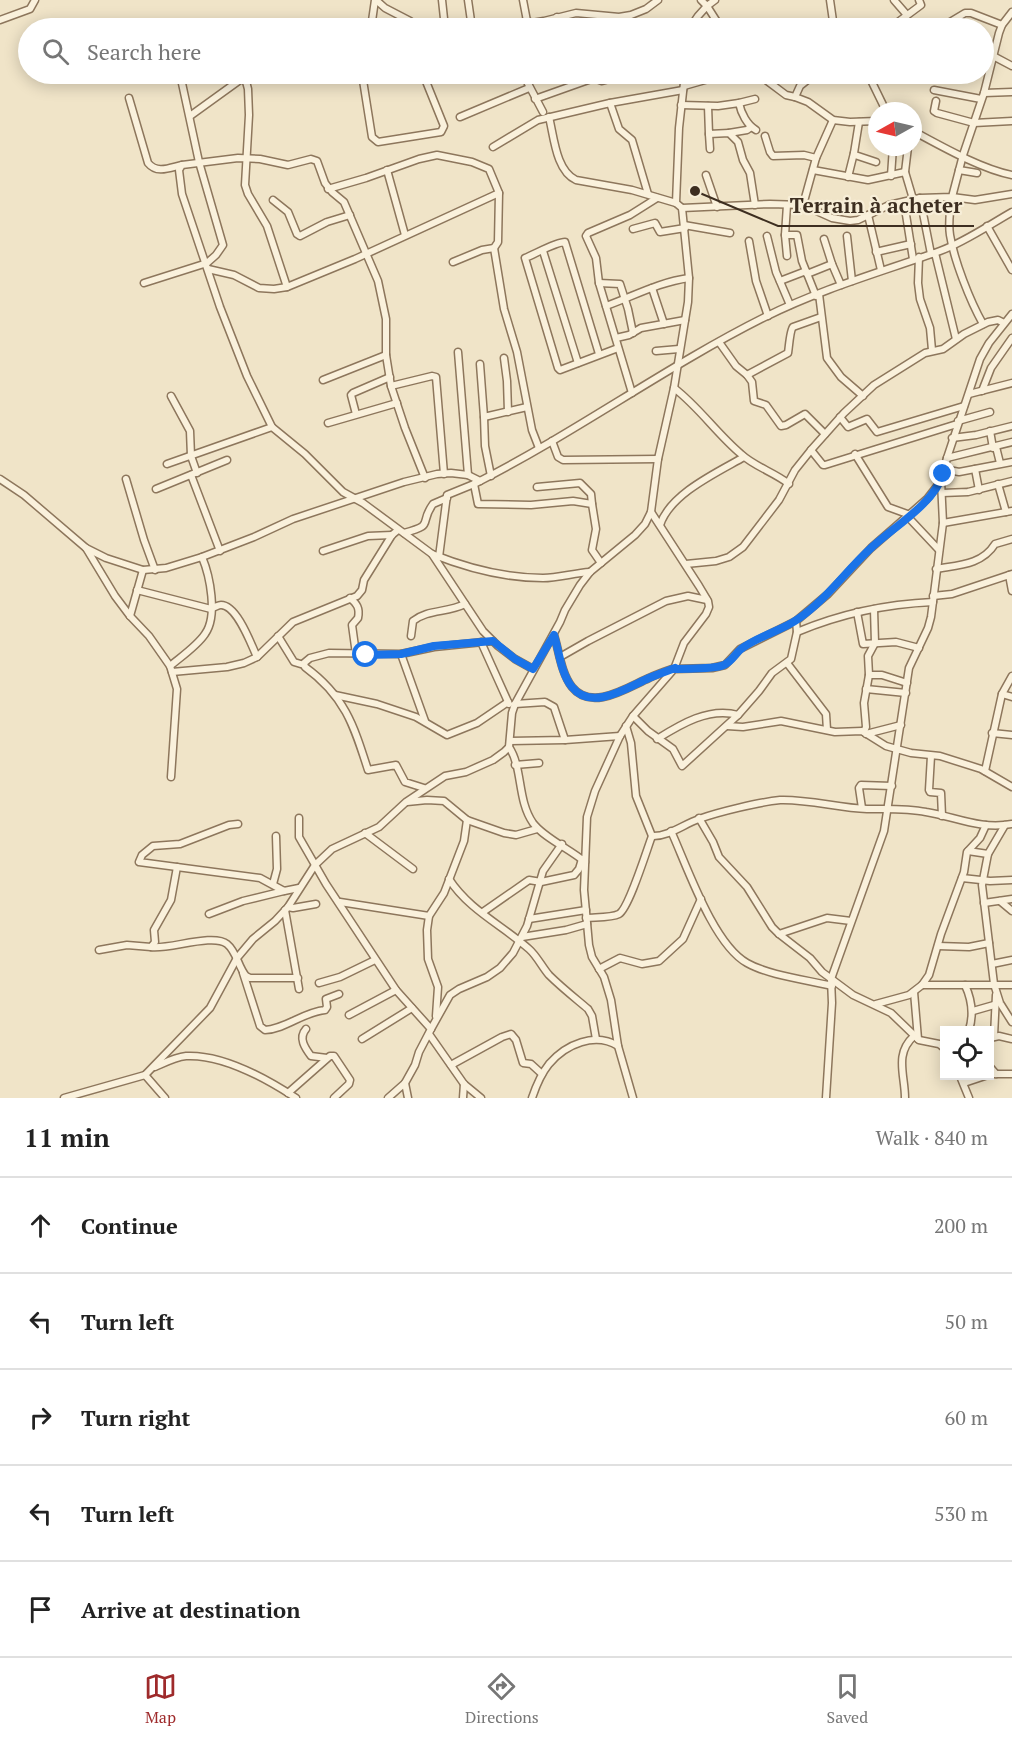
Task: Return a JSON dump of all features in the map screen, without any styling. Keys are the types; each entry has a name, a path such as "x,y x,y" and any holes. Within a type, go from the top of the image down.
{"street":[{"path":"0,20 30,9 35,0"},
{"path":"375,0 404,18"},
{"path":"372,18 375,0"},
{"path":"442,0 445,18"},
{"path":"468,0 471,18"},
{"path":"523,0 526,18"},
{"path":"554,18 576,13 619,17 631,15 646,9 658,0"},
{"path":"701,0 715,18"},
{"path":"697,18 715,0"},
{"path":"830,0 833,18"},
{"path":"894,0 907,15"},
{"path":"903,18 921,5 919,0"},
{"path":"1012,12 1002,25 994,57 1012,66"},
{"path":"956,18 964,13 971,13 984,18"},
{"path":"994,22 1002,25"},
{"path":"182,84 199,162 223,245 207,266"},
{"path":"190,116 232,84"},
{"path":"247,84 249,115 244,177 246,190 267,226 287,287"},
{"path":"364,84 372,137 378,142 441,132 444,126 427,84"},
{"path":"527,84 543,112"},
{"path":"535,99 577,84"},
{"path":"583,861 562,844 537,829 526,811 510,744 512,713 570,600 590,572 635,535 645,524 651,512 658,459 674,388 689,279 684,227 679,206 684,84"},
{"path":"493,147 529,124 549,117 695,84"},
{"path":"771,84 786,95 808,102 833,120 868,122"},
{"path":"795,97 802,84"},
{"path":"873,84 882,102"},
{"path":"983,324 968,293 952,246 949,233 949,213 963,155 986,84"},
{"path":"460,117 529,88"},
{"path":"934,90 983,96 1012,92"},
{"path":"129,98 148,163 153,168 161,170 199,162 245,158 288,165 314,159 318,163 328,189 344,202 378,281 387,319 386,355 391,386 425,477"},
{"path":"681,105 739,104 755,99"},
{"path":"936,101 934,111 974,123 1012,121"},
{"path":"610,103 619,129 632,140 648,194"},
{"path":"709,134 753,128 739,104"},
{"path":"708,106 710,149"},
{"path":"549,117 559,156 569,177 648,194 679,206 803,205 842,221 858,220 889,205 917,198 952,196 975,200 1012,194"},
{"path":"803,205 816,159 833,120"},
{"path":"848,177 860,122"},
{"path":"729,133 738,142 743,160 750,173 755,205"},
{"path":"922,134 1002,173 1012,175"},
{"path":"765,136 773,156 804,155 816,159"},
{"path":"855,153 855,155 876,162"},
{"path":"328,189 437,155 489,169 499,193 498,242 494,248 504,309 517,352 532,430 539,448"},
{"path":"891,176 892,156"},
{"path":"907,156 905,172 917,198 956,339"},
{"path":"182,165 179,170 182,194 236,347 272,427 305,454 330,481 436,555 470,567 515,576 546,578 590,572"},
{"path":"387,170 405,235"},
{"path":"813,170 868,180 905,172"},
{"path":"959,170 977,173"},
{"path":"706,175 717,207"},
{"path":"144,284 207,266 234,275 258,288 287,287 499,193"},
{"path":"632,393 599,283 596,258 586,236 588,233 630,215 657,198"},
{"path":"273,200 288,212 300,236 327,222 350,216"},
{"path":"904,202 911,244 916,258 920,299 930,327 932,350"},
{"path":"787,205 785,236 787,256"},
{"path":"533,669 515,659 493,641 465,604 436,555 449,494 490,476 552,441 677,364 768,316 790,305 880,270 952,246 1012,212"},
{"path":"868,215 880,270"},
{"path":"633,229 656,223 660,232 684,227 730,233"},
{"path":"987,226 1012,270"},
{"path":"785,236 797,235 802,261 818,295 827,358 841,377 863,396"},
{"path":"767,236 776,272 790,305"},
{"path":"847,236 852,281"},
{"path":"824,239 841,285"},
{"path":"748,241 756,281 768,316"},
{"path":"599,354 565,242 560,242 525,258 554,357 560,370 618,348"},
{"path":"876,252 911,244"},
{"path":"453,262 474,252 494,248"},
{"path":"543,251 578,363"},
{"path":"780,281 832,264"},
{"path":"606,306 675,280 689,279"},
{"path":"599,283 621,284 633,333"},
{"path":"652,288 664,324"},
{"path":"826,1098 832,983 851,921 882,839 889,808 909,668 930,622 943,523 941,481 952,438 980,359 1012,314"},
{"path":"747,375 788,353 790,331 793,327 821,316"},
{"path":"616,338 629,336 641,328 685,320"},
{"path":"686,564 716,561 729,557 742,547 765,520 789,484 795,470 811,450 840,417 874,385 932,350 944,349 956,339 983,324 996,320 1004,323"},
{"path":"982,391 996,359 1012,338"},
{"path":"719,342 736,366 747,375 753,384 754,401 766,405 781,426 805,414 825,434"},
{"path":"656,351 679,349"},
{"path":"458,352 468,475"},
{"path":"323,380 386,355"},
{"path":"504,358 508,412"},
{"path":"480,364 485,447 490,476"},
{"path":"356,414 351,395 390,377"},
{"path":"391,386 436,377 444,474"},
{"path":"969,394 1012,383"},
{"path":"674,388 689,400 724,440 744,457 789,484"},
{"path":"171,396 190,431 194,474 220,551"},
{"path":"328,423 397,403"},
{"path":"840,417 848,427 867,419 877,432 964,406"},
{"path":"484,417 527,407"},
{"path":"811,450 823,465 990,412"},
{"path":"952,438 1012,426"},
{"path":"167,464 272,427"},
{"path":"990,431 1000,463"},
{"path":"552,441 558,457 563,460 658,459"},
{"path":"947,458 1012,442"},
{"path":"855,454 888,507 909,516 939,550"},
{"path":"660,525 666,512 679,499 706,479 744,457"},
{"path":"156,489 227,460"},
{"path":"944,469 959,472 1012,462"},
{"path":"975,469 979,490"},
{"path":"0,479 24,495 86,548 106,558 143,570 155,570 202,557 293,519 352,498 425,477 444,474 468,475 477,483 478,504 517,506 583,501 592,504"},
{"path":"126,479 155,570"},
{"path":"554,635 571,686 577,692 587,696 599,697 623,691 675,668 712,668 725,665 741,650 796,621 828,594 871,548 927,499 941,481"},
{"path":"942,493 979,490 1012,481"},
{"path":"537,487 580,483 591,494 596,529 592,550 600,563"},
{"path":"943,523 1009,512 998,484"},
{"path":"323,551 368,536 392,535 422,528 433,504 447,498"},
{"path":"633,1098 618,1046 611,1000 604,977 592,957 586,917 583,861 586,828 590,805 620,736 633,716 675,668 684,643 706,615 709,607 708,601 686,564 651,512"},
{"path":"171,669 227,668 257,657 293,622 357,596 362,590 364,580 392,535"},
{"path":"936,569 980,560 988,555 995,544 1012,539"},
{"path":"86,548 115,596 140,625 171,669 177,689 171,777"},
{"path":"171,669 207,632 211,609 210,577 202,557"},
{"path":"130,616 143,570"},
{"path":"797,632 827,620 857,612 952,594 1010,574 1012,591"},
{"path":"137,590 211,609 220,605 227,607 240,620 257,657"},
{"path":"560,657 588,640 672,599 688,596 708,601"},
{"path":"350,598 359,610 358,618 352,625 356,654"},
{"path":"411,636 413,621 420,616 454,609 465,604"},
{"path":"865,733 864,703 869,675 868,656 875,643 874,609"},
{"path":"857,612 863,644 898,642 918,648"},
{"path":"633,716 657,739 674,749 682,766 738,716 772,673 788,663 793,655 797,632 796,621"},
{"path":"278,636 294,662 304,665 335,695 358,735 368,770 396,765 405,783 424,788"},
{"path":"304,665 307,660 323,654 401,654 434,646 493,641"},
{"path":"481,642 512,713"},
{"path":"401,654 426,722"},
{"path":"788,663 826,714 826,730"},
{"path":"869,675 882,675 907,683"},
{"path":"985,771 1002,694 1012,676"},
{"path":"866,689 906,693"},
{"path":"1002,694 1012,697"},
{"path":"335,695 377,704 426,722 450,735 477,723 508,702"},
{"path":"515,705 545,702 554,707 565,740"},
{"path":"657,739 708,714 721,712 738,716"},
{"path":"727,726 742,727 781,721 826,730 865,733 901,725"},
{"path":"529,919 614,915 622,912 652,836 636,796 632,743 626,726"},
{"path":"865,733 883,745 911,753 949,759 985,771 1012,787"},
{"path":"992,733 1012,735"},
{"path":"64,1098 145,1075 210,1008 237,958 253,939 286,909 315,865 332,849 379,827 424,788 445,776 466,772 493,760 510,744 620,736"},
{"path":"931,756 929,790 940,793 942,816"},
{"path":"515,765 539,763"},
{"path":"862,808 861,785 892,786"},
{"path":"652,836 659,836 699,818 779,800 926,812 958,821 1009,825"},
{"path":"406,802 444,801 467,820 504,833 516,835 537,829"},
{"path":"299,818 299,837 375,960 430,1031 464,1084 481,1098"},
{"path":"699,818 719,856 747,887 772,927 779,934 810,958 832,983 891,1013 916,1037 940,1045"},
{"path":"436,1020 438,987 428,959 429,916 441,899 449,879 464,841 467,820"},
{"path":"238,824 229,825 180,844 153,846 142,855 139,862 260,878 284,891"},
{"path":"876,1004 907,996 922,985 929,975 962,878 968,851 980,838 986,825"},
{"path":"1009,825 988,854 982,880 996,994 1012,1022"},
{"path":"671,831 701,899 730,950 749,964 778,974 832,983"},
{"path":"365,833 413,869"},
{"path":"273,884 277,869 276,836"},
{"path":"388,1098 405,1083 415,1065 418,1052 450,995 487,977 508,961 521,940 543,871 562,844"},
{"path":"968,851 988,854"},
{"path":"483,912 529,880 541,882 574,875 583,861"},
{"path":"151,946 154,942 154,930 171,900 177,867"},
{"path":"962,878 1012,880"},
{"path":"449,879 471,907 483,912 521,940 550,976 588,1009 592,1016 596,1039"},
{"path":"209,914 243,901 299,888"},
{"path":"598,969 620,958 642,964 659,961 683,939 701,899"},
{"path":"984,903 1012,899"},
{"path":"1000,901 1012,911"},
{"path":"340,902 429,916"},
{"path":"286,909 316,904"},
{"path":"286,909 299,989"},
{"path":"521,940 566,930 586,917"},
{"path":"779,934 827,918 851,921"},
{"path":"99,950 127,945 157,948 184,942 221,941 227,943 237,958 260,1026 265,1030 313,1011 325,1010 326,999 339,994"},
{"path":"938,946 969,947 989,943"},
{"path":"320,983 340,977 375,960"},
{"path":"992,964 1012,960"},
{"path":"243,974 250,978 298,978"},
{"path":"965,984 973,1011 970,1026"},
{"path":"922,985 1012,985"},
{"path":"349,1015 396,990"},
{"path":"914,992 916,1037"},
{"path":"993,1026 996,994"},
{"path":"973,1011 994,1005"},
{"path":"362,1040 412,1008"},
{"path":"306,1029 302,1033 302,1039 311,1056 327,1058"},
{"path":"451,1065 511,1034 516,1040 523,1063 531,1064 542,1074"},
{"path":"905,1098 901,1055 907,1043 916,1037"},
{"path":"994,1037 1012,1039"},
{"path":"532,1098 542,1074 550,1062 561,1053 579,1043 596,1039 610,1041 618,1046"},
{"path":"151,1069 185,1056 199,1057 245,1070 296,1098"},
{"path":"288,1093 327,1058 334,1056 350,1080 350,1083 334,1098"},
{"path":"994,1074 1012,1074"},
{"path":"145,1075 165,1098"},
{"path":"962,1080 969,1098"},
{"path":"964,1083 973,1080"},
{"path":"405,1083 408,1098"},
{"path":"464,1084 464,1098"}],"place":[{"name":"Terrain à acheter","path":"695,191"}],"route":[{"path":"366,655 401,654 434,646 493,641 515,659 533,669 554,635 571,686 577,692 587,696 599,697 623,691 675,668 712,668 725,665 741,650 796,621 815,606 871,548 927,499 941,481 943,474"}]}
